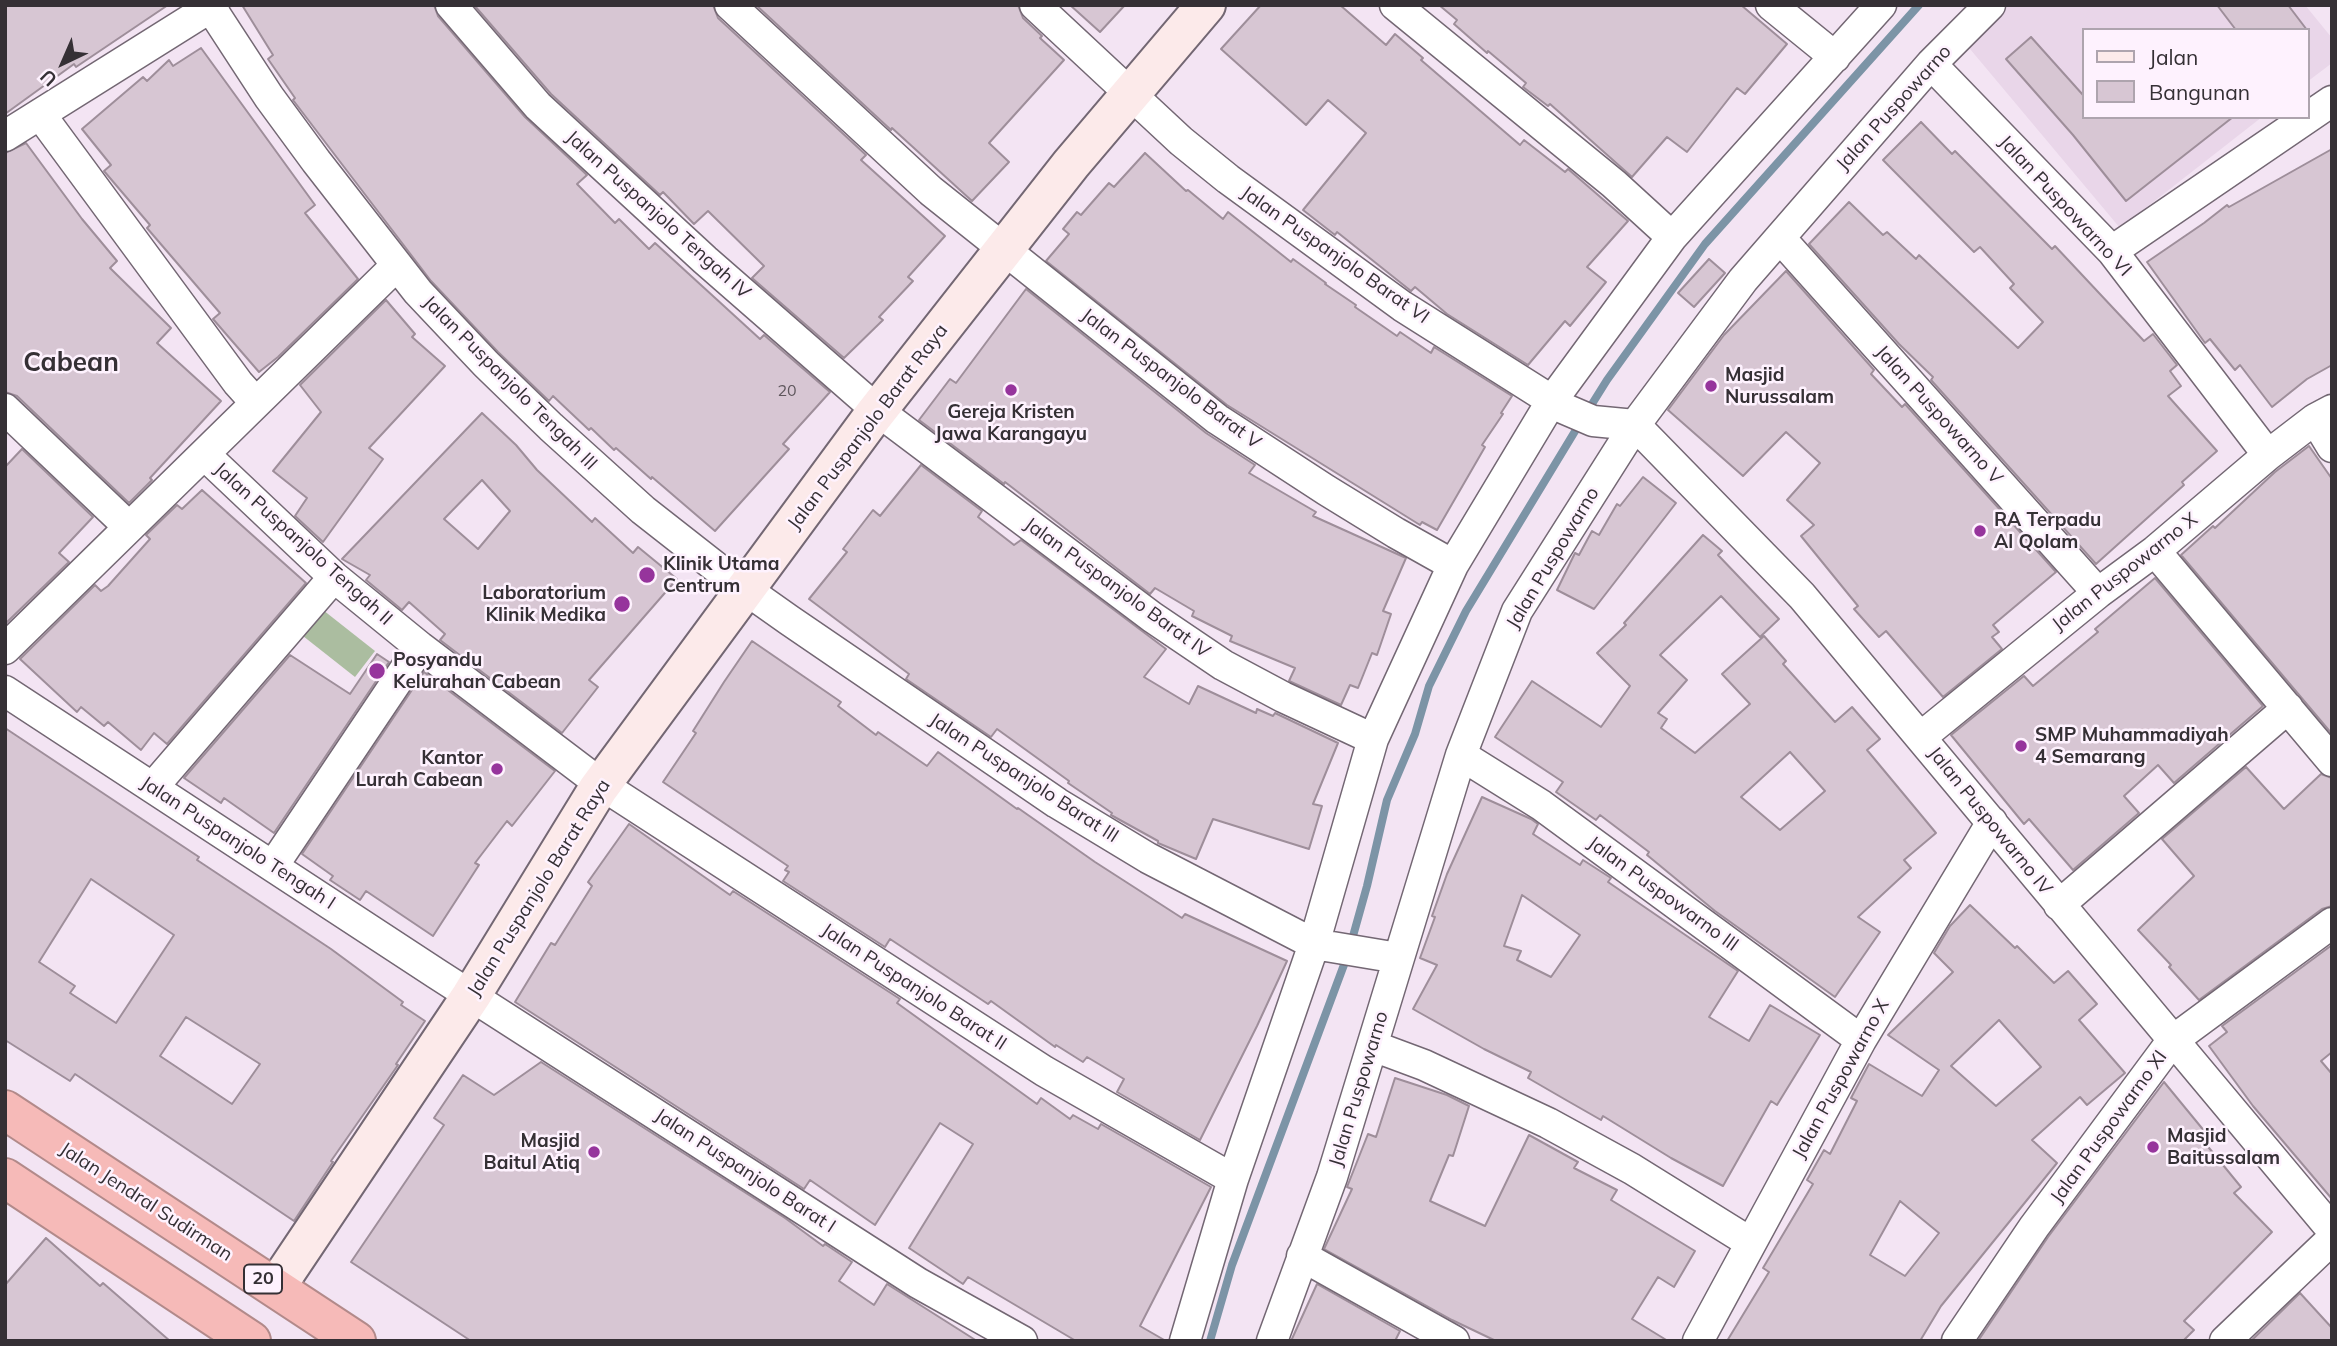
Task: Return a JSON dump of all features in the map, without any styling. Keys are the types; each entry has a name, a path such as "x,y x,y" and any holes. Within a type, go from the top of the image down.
{"highway":[{"name":"Jalan Jendral Sudirman","path":"5,1110 356,1341"},
{"path":"5,1178 251,1341"}],"street":[{"name":"Jalan Puspanjolo Tengah IV","path":"452,5 538,106 705,260 878,411"},
{"name":"Jalan Puspanjolo Barat V","path":"730,5 931,191 1217,419 1361,512 1453,565"},
{"name":"Jalan Puspanjolo Barat VI","path":"1035,5 1228,179 1402,306 1558,406 1593,421 1635,425"},
{"name":"Jalan Puspanjolo Barat Raya","path":"276,1287 471,996 602,785 878,411 1002,249 1206,5"},
{"path":"1395,5 1614,184 1672,237"},
{"path":"1771,5 1835,57"},
{"path":"1185,1341 1233,1179 1326,946 1373,738 1453,565 1672,237 1881,5"},
{"name":"Jalan Puspowarno","path":"1272,1341 1332,1177 1461,755 1517,611 1635,425 1743,280 1931,64 1990,5"},
{"path":"5,136 211,6"},
{"name":"Jalan Puspanjolo Tengah III","path":"211,6 269,97 397,265 486,364 643,510 746,590"},
{"name":"Jalan Puspowarno VI","path":"1931,64 2112,251 2268,455"},
{"path":"2309,117 2332,101"},
{"path":"40,114 238,383 256,403"},
{"path":"2112,251 2306,119"},
{"name":"Jalan Puspowarno V","path":"1780,238 2098,593"},
{"path":"5,649 397,265"},
{"path":"5,409 129,527"},
{"name":"Jalan Puspanjolo Barat IV","path":"878,411 1152,617 1223,665 1283,697 1373,738"},
{"path":"2323,415 2332,447"},
{"name":"Jalan Puspowarno X","path":"1921,737 2098,593 2155,551 2268,455 2323,415"},
{"name":"Jalan Puspowarno IV","path":"1635,425 1801,596 2332,1230"},
{"name":"Jalan Puspanjolo Tengah II","path":"205,455 334,577 420,648 602,785"},
{"path":"2155,551 2332,761"},
{"path":"153,787 334,577"},
{"name":"Jalan Puspanjolo Barat III","path":"746,590 1057,803 1148,858 1326,946 1398,958"},
{"path":"273,866 420,648"},
{"name":"Jalan Puspanjolo Tengah I","path":"5,691 471,996"},
{"path":"2059,905 2288,708"},
{"name":"Jalan Puspowarno III","path":"1461,755 1541,805 1861,1040"},
{"name":"Jalan Puspanjolo Barat II","path":"602,785 1044,1071 1233,1179"},
{"name":"Jalan Puspowarno X","path":"1698,1341 1861,1040 1992,822"},
{"name":"Jalan Puspowarno XI","path":"1956,1341 2034,1227 2172,1041 2332,923"},
{"name":"Jalan Puspanjolo Barat I","path":"471,996 918,1283 1022,1341"},
{"path":"1373,1046 1424,1065 1548,1123 1632,1169 1751,1244"},
{"path":"2225,1341 2332,1239"},
{"path":"1302,1256 1454,1341"}],"shaded area":[{"path":"2010,5 2305,5 2332,38 2332,63 2309,80 2309,28 2082,28 2082,119 2259,119 2120,228 1965,43"}],"green space":[{"path":"323,610 375,651 355,677 303,636"}],"building":[{"path":"5,5 168,5 76,67 74,64 5,114"},
{"path":"242,5 434,5 438,16 525,117 587,175 577,184 615,223 619,219 649,249 655,243 760,339 764,335 830,392 783,444 789,449 715,531 616,448 614,450 591,428 589,430 553,396 549,401 431,281 293,100 295,98 268,59 273,55"},
{"path":"474,5 713,5 718,18 866,155 861,160 945,236 908,277 913,281 879,317 883,320 844,358 752,278 764,266 708,211 694,224 663,192 660,195 551,94"},
{"path":"756,5 1018,5 1023,18 1064,60 989,143 1009,162 972,201"},
{"path":"1070,5 1125,5 1100,32"},
{"path":"1261,5 1340,5 1386,45 1395,34 1423,58 1421,60 1520,145 1524,140 1565,172 1568,169 1628,221 1587,267 1606,282 1570,326 1565,321 1528,365 1447,314 1415,287 1411,291 1337,232 1335,235 1303,210 1366,133 1328,100 1306,125 1221,49"},
{"path":"1439,5 1741,5 1787,44 1745,94 1737,88 1687,152 1667,137 1632,177 1550,104 1548,106 1523,87 1526,83 1454,24 1457,20"},
{"path":"2217,5 2288,5 2305,28 2234,28"},
{"path":"2031,37 2082,94 2082,119 2230,119 2126,201 2073,135 2006,59"},
{"path":"201,48 315,205 305,213 358,279 259,372 213,319 220,313 147,228 150,225 104,171 111,165 82,129 143,77 147,81 169,60 173,66"},
{"path":"1921,122 1952,154 1955,151 2052,249 2055,246 2144,341 2153,334 2177,365 2170,371 2181,386 2168,396 2217,451 2182,482 2184,485 2096,564 1931,380 1933,377 1899,344 1809,244 1849,202 1883,235 1887,232 1916,259 1919,255 2018,348 2043,322 2010,288 2014,284 1980,247 1974,252 1883,160"},
{"path":"26,143 117,261 110,268 171,328 157,343 221,401 129,503 17,396 5,392 5,153"},
{"path":"2332,149 2332,365 2307,379 2272,407 2240,365 2235,370 2210,339 2205,343 2147,262 2227,205 2229,207"},
{"path":"1145,153 1186,191 1223,219 1228,212 1291,262 1293,259 1397,336 1400,332 1431,353 1434,347 1512,396 1482,445 1485,447 1437,530 1422,522 1420,525 1227,405 1046,261 1069,234 1063,229 1077,212 1081,215 1109,183 1114,187"},
{"path":"1709,259 1725,273 1694,307 1678,293"},
{"path":"1786,271 1874,370 1871,374 1902,407 1905,404 2056,572 1993,625 1999,632 1992,637 2002,649 1943,697 1886,631 1879,637 1854,609 1858,606 1801,536 1814,525 1787,500 1820,463 1786,432 1743,476 1668,410 1724,335"},
{"path":"1026,289 1206,433 1255,465 1249,473 1316,512 1313,516 1406,558 1383,611 1391,614 1377,655 1372,653 1358,688 1350,685 1341,705 1289,681 1295,668 1230,641 1232,636 1192,616 1194,611 1155,588 1150,594 1005,482 1004,484 919,420 950,379 956,383"},
{"path":"386,300 415,334 412,337 445,366 369,448 383,459 323,542 295,516 307,498 273,471 321,412 300,385"},
{"path":"482,413 592,522 595,518 633,553 638,547 677,579 589,680 598,687 562,733 440,640 445,634 409,602 402,610 366,580 370,575 342,559","holes":["482,480 510,511 478,549 444,519"]},
{"path":"2309,446 2332,479 2332,734 2181,555 2213,526 2215,528 2275,472"},
{"path":"22,449 93,517 59,553 69,562 5,624 5,467"},
{"path":"921,465 982,511 978,517 1014,545 1021,540 1166,649 1144,677 1189,704 1198,686 1256,713 1257,709 1273,716 1275,713 1338,743 1313,804 1322,806 1309,849 1213,819 1196,859 1158,843 1111,815 1112,813 997,729 991,737 906,679 909,674 809,599 847,552 843,549 873,510 880,516"},
{"path":"1643,477 1676,503 1594,609 1557,590 1575,553 1579,555 1592,531 1599,535 1617,504 1620,506"},
{"path":"202,490 306,583 167,744 154,733 141,750 108,722 104,726 81,707 77,712 20,659 95,585 101,591 108,586 150,539 146,535 177,505 182,509"},
{"path":"1703,535 1722,551 1718,555 1779,619 1760,637 1721,596 1660,655 1687,680 1658,713 1667,719 1661,728 1695,753 1750,704 1722,674 1764,636 1786,661 1783,664 1835,722 1852,707 1880,739 1867,750 1936,833 1904,860 1911,868 1858,917 1880,932 1835,997 1715,911 1647,855 1649,852 1600,815 1596,820 1556,792 1563,782 1495,737 1532,681 1601,727 1630,686 1597,653 1626,625 1624,623","holes":["1790,752 1825,791 1780,830 1741,797"]},
{"path":"2155,578 2263,706 2174,783 2158,765 2124,796 2139,813 2073,870 2029,819 2024,824 1951,735 2024,676 2033,686 2098,632 2095,629"},
{"path":"752,641 841,702 838,706 876,735 878,732 927,766 938,752 1017,809 1182,918 1185,914 1287,961 1200,1140 1117,1092 1124,1079 1087,1057 1083,1062 1056,1045 1055,1047 991,1001 988,1004 890,939 885,947 783,881 789,872 785,870 788,866 663,782"},
{"path":"377,654 389,662 274,833 224,798 221,803 184,778 290,655 350,694"},
{"path":"424,672 555,771 512,826 507,821 475,863 479,865 433,936 366,891 360,900 330,880 333,876 302,854"},
{"path":"5,728 331,949 425,1021 294,1221 75,1074 70,1081 5,1040","holes":["91,879 174,935 116,1023 70,993 75,986 39,962","186,1017 260,1064 232,1104 160,1056"]},
{"path":"2246,767 2284,809 2321,774 2332,778 2332,906 2322,909 2199,1000 2138,930 2194,876 2162,839"},
{"path":"1482,797 1531,819 1538,824 1533,834 1580,865 1583,860 1611,878 1608,882 1738,971 1709,1017 1749,1041 1770,1005 1820,1035 1777,1105 1771,1101 1723,1186 1603,1116 1601,1120 1528,1078 1531,1072 1413,1009 1437,965 1420,958 1447,874","holes":["1522,895 1580,935 1551,977 1517,960 1521,951 1504,946"]},
{"path":"629,824 730,895 733,891 900,999 897,1003 1037,1104 1041,1098 1070,1119 1073,1115 1098,1129 1101,1124 1211,1187 1140,1326 1166,1341 1076,1341 968,1277 963,1284 909,1248 973,1144 940,1123 875,1225 810,1180 804,1189 515,1002 551,943 555,945 592,886 588,882"},
{"path":"1970,905 2054,983 2068,971 2097,1004 2079,1020 2125,1073 2087,1105 2080,1097 2032,1140 2057,1163 1941,1306 1920,1341 1727,1341 1769,1272 1763,1268 1813,1184 1807,1180 1824,1150 1830,1154 1857,1101 1851,1098 1869,1064 1922,1096 1939,1070 1888,1035 1953,972 1934,953 1950,926","holes":["1999,1020 2041,1067 1996,1106 1951,1066","1900,1201 1939,1233 1905,1276 1870,1255"]},
{"path":"2332,945 2332,1052 2321,1061 2332,1074 2332,1199 2253,1106 2209,1046 2227,1032 2222,1026"},
{"path":"541,1062 785,1218 823,1246 825,1244 852,1262 839,1281 874,1305 887,1284 977,1341 471,1341 351,1262 444,1125 434,1118 463,1075 494,1095"},
{"path":"1395,1078 1447,1095 1469,1106 1453,1156 1449,1155 1430,1201 1485,1226 1529,1135 1578,1162 1574,1168 1617,1190 1611,1200 1695,1251 1674,1287 1658,1277 1632,1319 1668,1341 1496,1341 1452,1320 1324,1249 1352,1189 1347,1187 1368,1134 1376,1137"},
{"path":"2164,1082 2210,1138 2205,1143 2241,1187 2234,1193 2272,1232 2184,1321 2194,1330 2183,1341 1978,1341 2048,1237"},
{"path":"46,1238 100,1286 103,1283 170,1341 5,1341 5,1285"},
{"path":"1317,1284 1400,1331 1395,1341 1291,1341"},
{"path":"2300,1293 2332,1328 2332,1341 2251,1341"}],"waterway":[{"path":"1587,412 1705,244 1919,5"},
{"path":"1210,1341 1232,1265 1348,954 1387,800 1415,734 1429,686 1466,611 1580,423"}],"place":[{"name":"Masjid Nurussalam","path":"1711,386"},
{"name":"Gereja Kristen Jawa Karangayu","path":"1011,390"},
{"name":"RA Terpadu Al Qolam","path":"1980,531"},
{"name":"Klinik Utama Centrum","path":"647,575"},
{"name":"Laboratorium Klinik Medika","path":"622,604"},
{"name":"Posyandu Kelurahan Cabean","path":"377,671"},
{"name":"SMP Muhammadiyah 4 Semarang","path":"2021,746"},
{"name":"Kantor Lurah Cabean","path":"497,769"},
{"name":"Masjid Baitussalam","path":"2153,1147"},
{"name":"Masjid Baitul Atiq","path":"594,1152"}],"district":[{"name":"Cabean","path":"71,363"}]}
